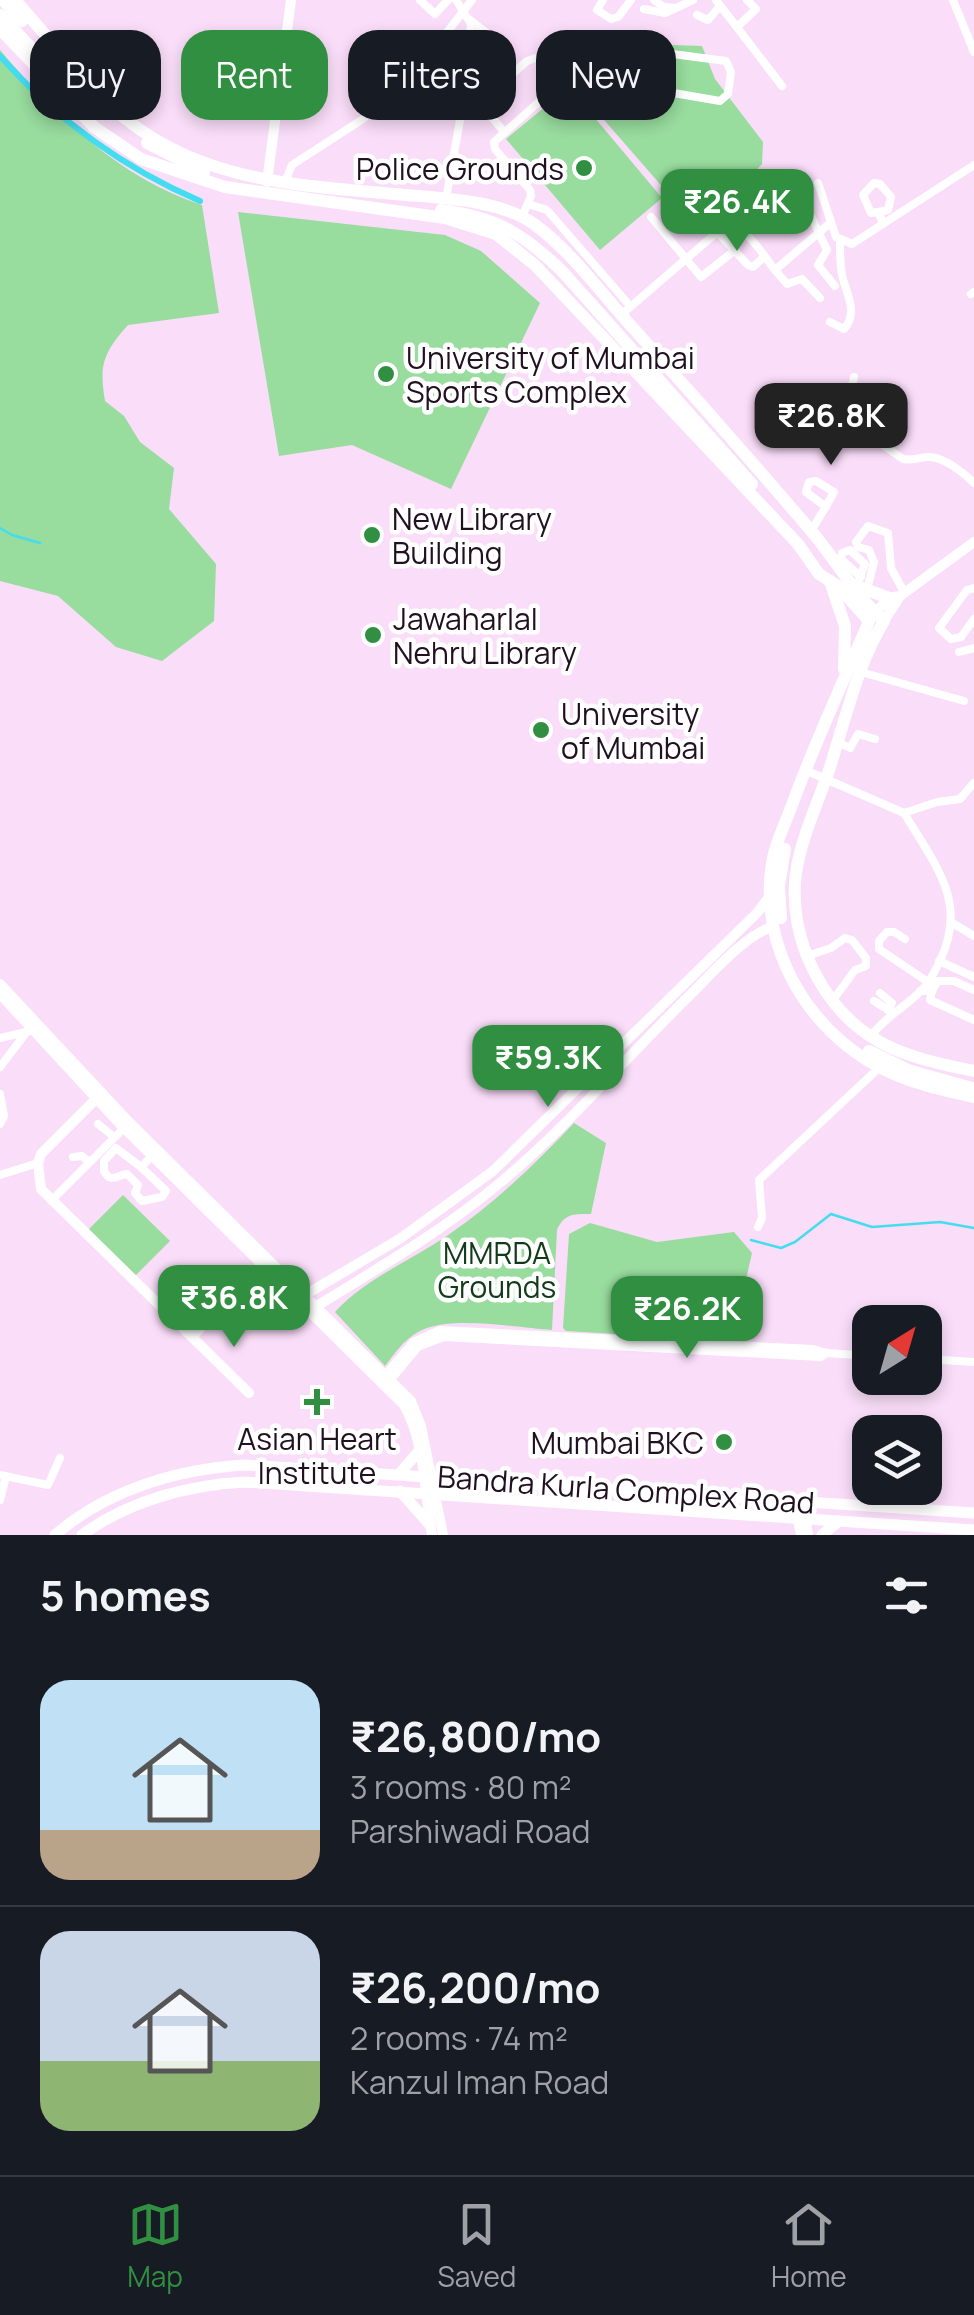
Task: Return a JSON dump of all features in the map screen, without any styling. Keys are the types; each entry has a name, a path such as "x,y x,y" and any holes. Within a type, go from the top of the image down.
{"highway":[{"path":"3,0 30,30"},
{"path":"15,0 90,84 142,130 174,149 267,188 284,184 446,199 520,213 626,311 805,528 836,574 852,624 852,681 790,860 787,909 802,967 836,1015 862,1038 911,1062 974,1079"},
{"path":"0,14 30,46"},
{"path":"0,29 83,116 141,159 212,184 267,188 444,218 496,234 535,266 798,544 837,612 840,670 772,861 770,897 782,958 798,990 831,1031 880,1067 922,1084 971,1092"},
{"path":"117,120 166,155 233,182 461,212 520,234 561,270 793,530 828,577 844,626 846,652 835,712 782,858 779,910 784,939 795,971 839,1029 887,1062 971,1092"},
{"path":"520,213 538,238 567,264 805,528 839,556 877,622 857,666 834,695"},
{"path":"654,391 674,373"},
{"path":"818,573 839,556"},
{"path":"818,573 898,595"},
{"path":"854,584 859,637 844,745 826,780 796,870 797,925 806,956 833,1000 871,1036 915,1058 974,1071"},
{"path":"831,1031 848,1016"}],"main road":[{"path":"399,1474 419,1451"},
{"name":"Bandra Kurla Complex Road","path":"54,1535 78,1516 116,1496 205,1467 272,1466 974,1513"},
{"name":"Bandra Kurla Complex Road","path":"85,1534 143,1503 191,1489 271,1482 974,1530"},
{"path":"400,1491 431,1530"},
{"path":"822,1535 839,1520"}],"street":[{"path":"267,188 291,0"},
{"path":"420,0 435,14 447,0"},
{"path":"456,0 483,30"},
{"path":"284,184 292,165 364,119 444,36 472,0"},
{"path":"603,0 597,10 611,20 618,17 630,0"},
{"path":"654,0 675,8"},
{"path":"644,9 658,13 693,0"},
{"path":"738,26 756,9 747,0"},
{"path":"953,0 974,52"},
{"path":"704,2 719,4 782,86"},
{"path":"697,15 706,21 719,4"},
{"path":"470,20 471,30"},
{"path":"619,48 726,61 731,72 728,94 720,100 598,80 606,55 610,49 619,48"},
{"path":"504,132 482,105 484,99 527,61 536,58"},
{"path":"520,213 530,190 493,146 536,103"},
{"path":"446,199 457,120"},
{"path":"840,242 852,244 974,164"},
{"path":"818,183 840,242 841,273 851,305 850,323 844,329 830,322"},
{"path":"878,212 883,223"},
{"path":"811,216 827,254 818,265 835,286"},
{"path":"651,217 698,276 705,276 734,250"},
{"path":"775,270 830,223"},
{"path":"626,311 718,232 736,226 787,284 802,279 820,298"},
{"path":"718,232 751,266 764,257"},
{"path":"793,235 803,246"},
{"path":"854,376 849,401 866,434 903,460 930,456 963,472 974,484"},
{"path":"963,472 974,468"},
{"path":"805,528 826,507"},
{"path":"854,584 874,562 868,550 858,547 856,542 868,526 889,536 898,595"},
{"path":"877,622 898,595 974,542"},
{"path":"839,556 850,550 866,564 854,584"},
{"path":"974,588 967,590 938,628 951,640 961,637 974,619"},
{"path":"959,652 972,648 961,637"},
{"path":"857,666 964,702"},
{"path":"844,761 844,745 858,734 876,738"},
{"path":"805,770 904,813 950,882 954,924 930,986 930,1000 974,1020"},
{"path":"904,813 960,799 974,783"},
{"path":"304,1295 422,1224 475,1186 531,1136 770,897"},
{"path":"954,924 974,936"},
{"path":"317,1306 429,1236 483,1196 541,1147 698,987 754,935 773,926"},
{"path":"905,939 887,932 879,941 879,949 930,986"},
{"path":"806,956 831,948 844,938 852,940 866,958 866,966 855,970 833,1000"},
{"path":"939,961 974,976"},
{"path":"688,977 698,987"},
{"path":"871,1036 890,1011 938,981 954,981 974,990"},
{"path":"0,984 26,1014 34,1030 386,1380 410,1416 428,1476"},
{"path":"0,994 26,1014"},
{"path":"877,997 890,1011"},
{"path":"0,1038 34,1030"},
{"path":"0,1067 34,1030"},
{"path":"625,1040 636,1049"},
{"path":"758,1227 762,1218 759,1180 880,1067"},
{"path":"0,1094 4,1116 0,1124"},
{"path":"99,1096 155,1158 317,1306 417,1413 428,1476 431,1530"},
{"path":"99,1096 46,1148 38,1163 41,1188 248,1393"},
{"path":"98,1124 114,1137"},
{"path":"51,1201 82,1156 124,1128"},
{"path":"119,1147 144,1170 166,1191 162,1198 142,1201 135,1193 138,1185 127,1174 116,1179 104,1172 104,1162 119,1147"},
{"path":"144,1170 155,1158"},
{"path":"0,1175 38,1163"},
{"path":"475,1186 483,1196"},
{"path":"422,1224 429,1236"},
{"path":"192,1337 265,1262"},
{"path":"386,1380 414,1342 440,1330 814,1349 852,1355"},
{"path":"942,1360 974,1362"},
{"path":"0,1500 3,1476 48,1484 60,1458"},
{"path":"430,1493 443,1535"},
{"path":"799,1501 808,1535"},
{"path":"800,1535 802,1518"}],"green space":[{"path":"676,45 702,46 715,79 763,142 762,164 700,230 604,120 676,120"},
{"path":"0,50 30,83 30,120 66,120 143,179 202,205 219,313 128,325 108,352 103,369 105,401 124,416 140,442 174,468 169,509 216,564 214,621 162,661 116,647 58,596 0,581"},
{"name":"Police Grounds","path":"536,114 536,120 597,120 662,198 600,250 506,139"},
{"name":"University of Mumbai Sports Complex","path":"238,212 445,235 481,251 540,303 451,489 352,445 279,456"},
{"name":"MMRDA Grounds","path":"574,1123 606,1143 591,1214 567,1217 557,1230 552,1330 464,1323 431,1327 408,1339 385,1366 335,1312 361,1289 484,1208"},
{"path":"123,1195 170,1241 135,1276 88,1230"},
{"name":"MMRDA Grounds","path":"590,1223 657,1242 734,1232 752,1253 732,1341 566,1331 563,1328 569,1234"}],"waterway":[{"path":"0,56 44,101 92,140 143,173 200,201"},
{"path":"0,528 40,543"},
{"path":"751,1240 781,1248 831,1214 872,1227 940,1222 974,1228"}],"place":[{"name":"Police Grounds","path":"584,168"},
{"name":"University of Mumbai Sports Complex","path":"386,374"},
{"name":"New Library Building","path":"372,535"},
{"name":"Jawaharlal Nehru Library","path":"373,635"},
{"name":"University of Mumbai","path":"541,730"},
{"name":"Asian Heart Institute","path":"317,1402"},
{"name":"Mumbai BKC","path":"724,1442"}]}
